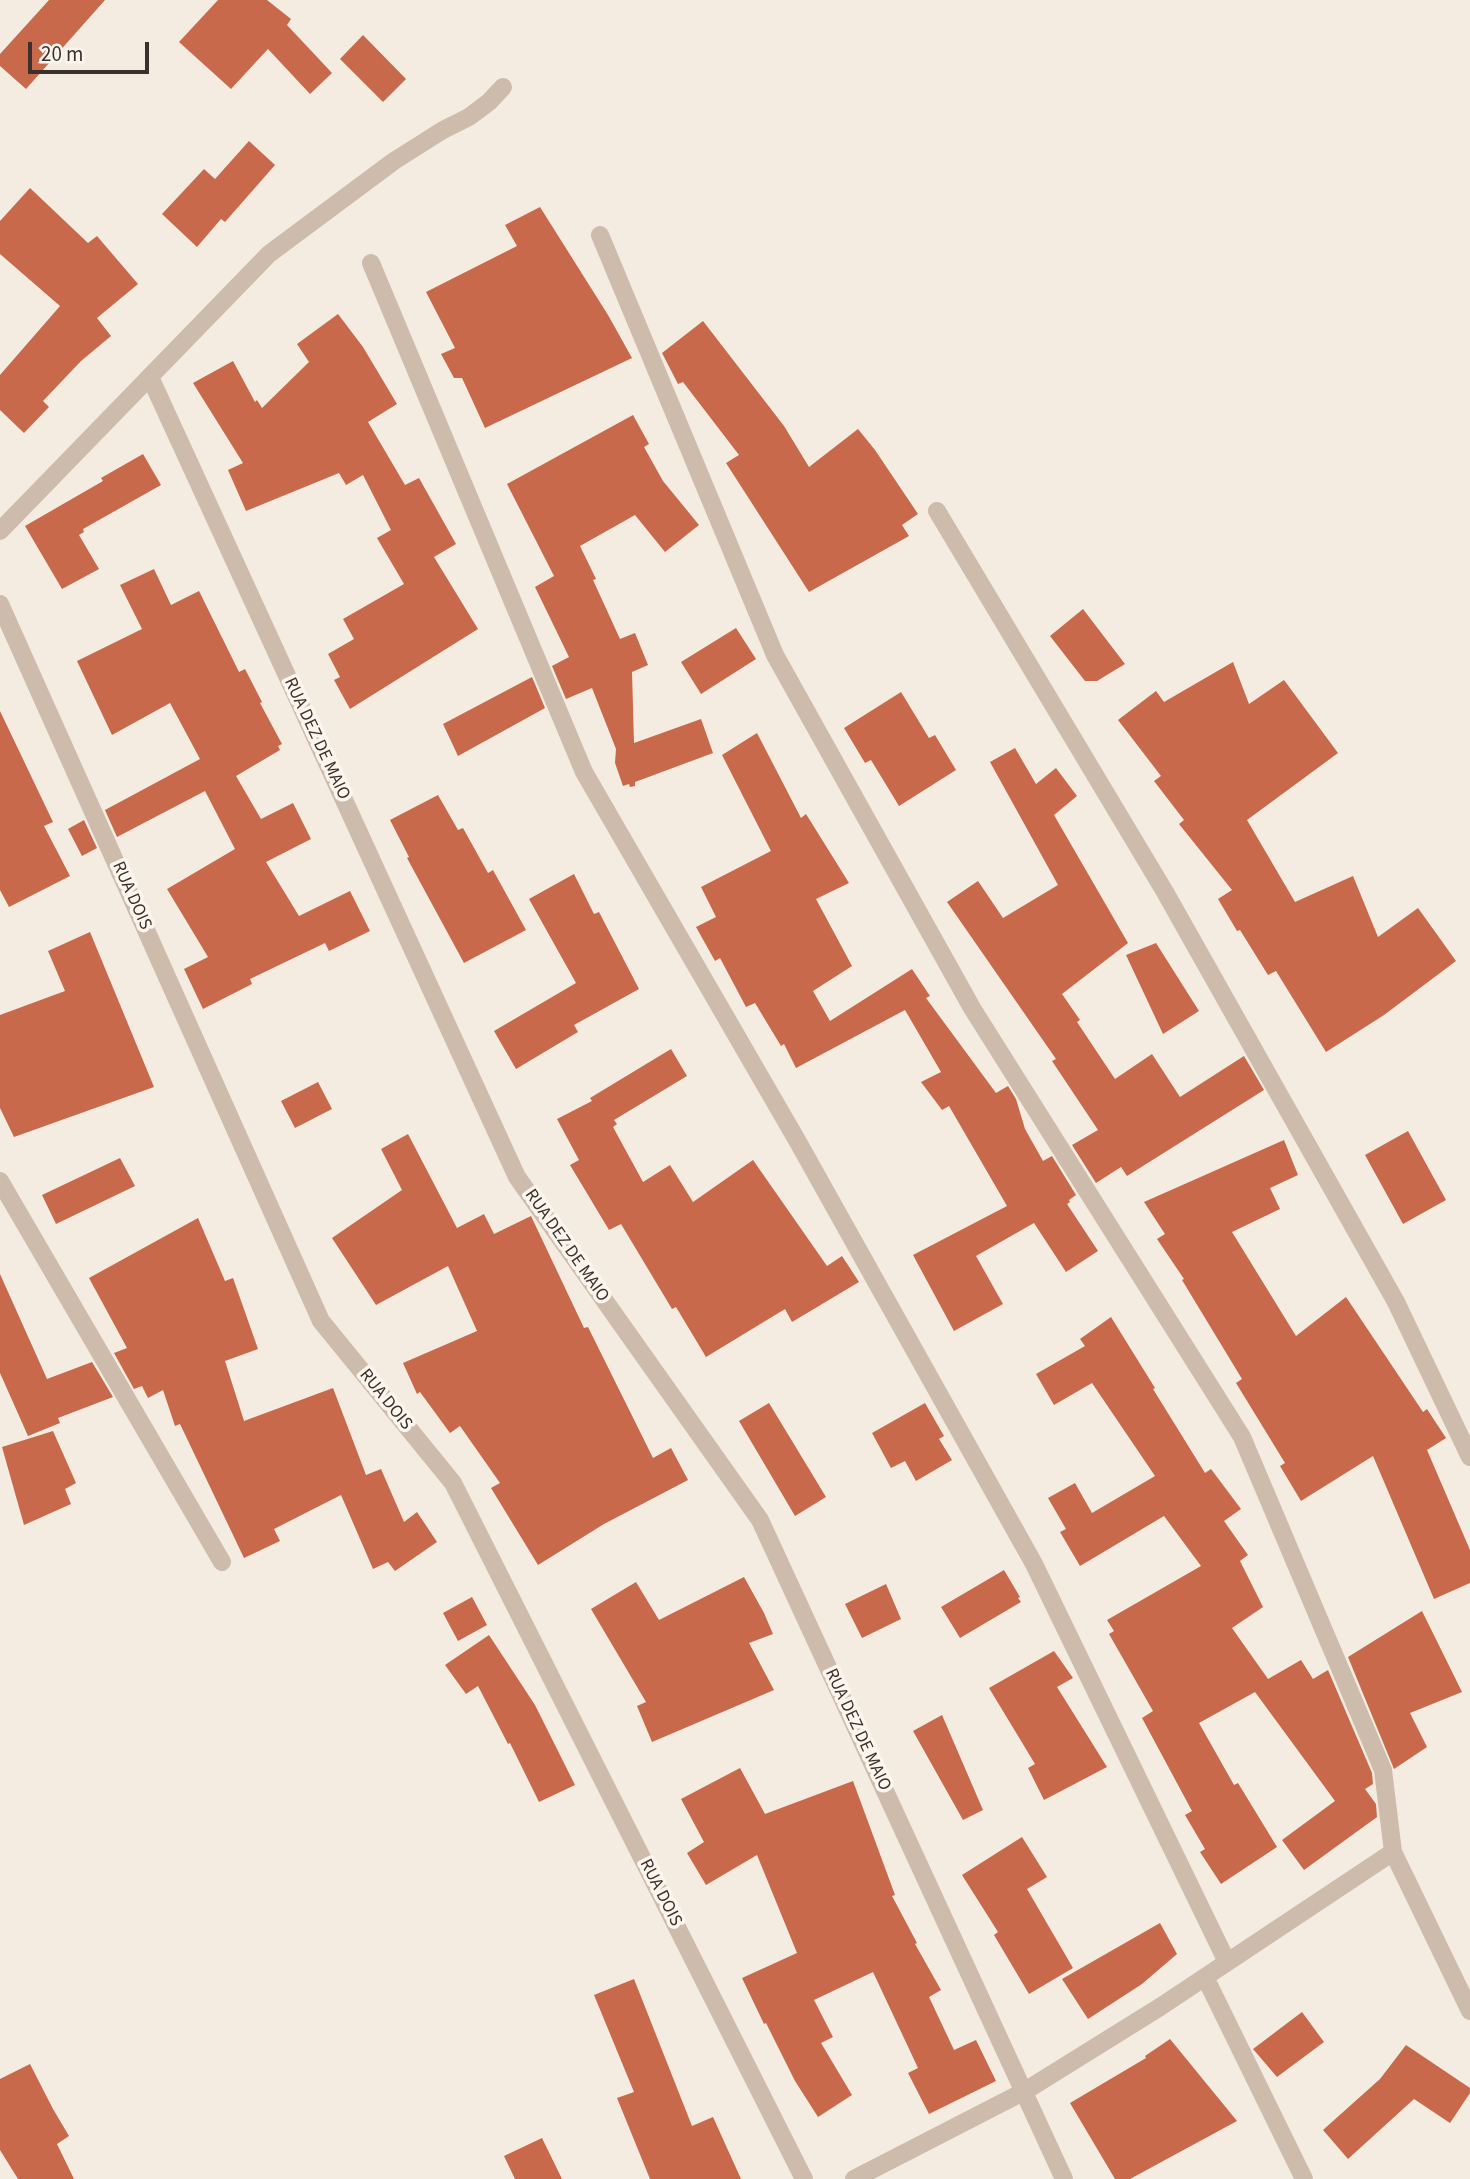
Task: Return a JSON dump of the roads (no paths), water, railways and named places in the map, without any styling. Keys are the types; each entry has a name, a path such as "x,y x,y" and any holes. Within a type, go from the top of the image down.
{"street":[{"path":"0,531 269,254 394,161 469,117 503,87"},
{"path":"600,236 775,654 972,1008 1242,1437 1383,1770 1393,1852 1470,2011"},
{"path":"371,263 584,772 799,1142 1034,1564 1227,1962"},
{"name":"RUA DEZ DE MAIO","path":"150,377 517,1177 760,1520 1064,2179"},
{"path":"937,511 1166,892 1396,1302 1470,1457"},
{"name":"RUA DOIS","path":"0,604 321,1321 453,1483 804,2179"},
{"path":"0,1181 222,1562"},
{"path":"853,2179 1025,2091 1205,1977 1393,1852"},
{"path":"1205,1977 1304,2179"}]}
